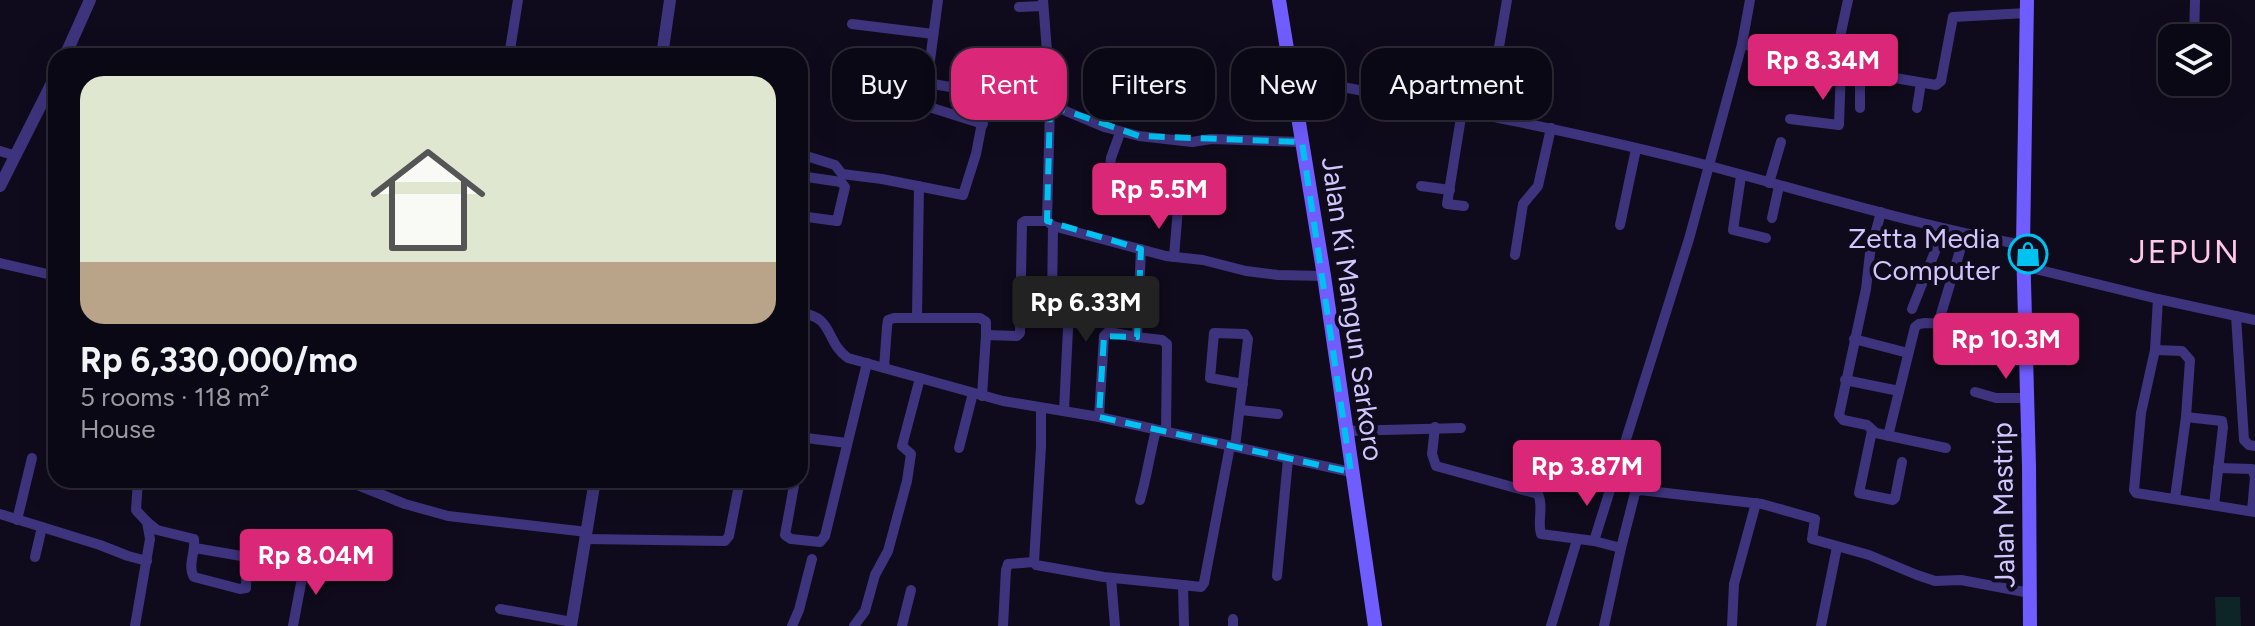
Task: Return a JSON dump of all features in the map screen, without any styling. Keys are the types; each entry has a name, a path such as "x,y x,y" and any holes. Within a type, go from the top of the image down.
{"main road":[{"name":"Jalan Ki Mangun Sarkoro","path":"1279,0 1286,48"},
{"name":"Jalan Mastrip","path":"2027,6 2023,266 2030,626"},
{"name":"Jalan Ki Mangun Sarkoro","path":"1298,120 1375,626"}],"street":[{"path":"69,48 90,0"},
{"path":"510,48 518,0"},
{"path":"663,48 670,0"},
{"path":"931,48 938,0"},
{"path":"1499,48 1507,0"},
{"path":"1594,541 1674,289 1742,44 1750,0"},
{"path":"1790,119 1839,125 1838,66 1848,0"},
{"path":"2194,24 2195,0"},
{"path":"1019,7 1043,3 1047,48"},
{"path":"1742,44 1860,72 1936,85 1941,81 1953,17 2027,6"},
{"path":"852,24 933,34"},
{"path":"1860,72 1860,108"},
{"path":"1917,108 1921,83"},
{"path":"0,186 48,91"},
{"path":"935,109 983,124"},
{"path":"1067,111 1120,133 1192,142 1211,139 1302,142"},
{"path":"808,157 835,165 842,174 964,195 984,120"},
{"path":"1049,120 1052,304 1069,308 1064,411"},
{"path":"1464,120 1447,204 1464,206"},
{"path":"1511,120 1707,166 1944,229 2023,245"},
{"path":"1515,255 1523,204 1538,186 1551,128"},
{"path":"1108,185 1111,158 1120,133"},
{"path":"1772,218 1781,142"},
{"path":"1620,225 1636,149"},
{"path":"0,151 16,156"},
{"path":"1741,176 1733,230 1766,238"},
{"path":"808,177 845,185 837,221 808,217"},
{"path":"917,317 919,186"},
{"path":"1421,186 1450,190"},
{"path":"1174,257 1178,208"},
{"path":"1881,212 1870,253 1866,289 1845,380 1840,418 1867,425 1872,431 1888,436 1946,448"},
{"path":"986,335 1019,334 1022,223 1025,221 1050,223 1174,257 1203,260 1263,274 1324,276"},
{"path":"1912,309 1944,229"},
{"path":"1938,324 1965,234"},
{"path":"1137,337 1141,249"},
{"path":"0,263 48,274"},
{"path":"2023,266 2255,320"},
{"path":"2158,299 2155,350 2141,413 2133,486 2136,493 2254,511 2255,477 2252,469 2218,468"},
{"path":"808,314 820,318 844,356 884,368 977,394 1351,472"},
{"path":"2236,316 2244,440 2255,446"},
{"path":"884,368 888,320 980,318 986,322 977,394 959,448"},
{"path":"1888,436 1917,325 1972,325"},
{"path":"1099,417 1104,334 1108,332 1162,340 1167,344 1161,431 1148,457 1140,500"},
{"path":"1041,408 1034,562 1039,567 1111,578 1201,587 1241,410 1247,337 1245,334 1214,333 1210,378 1243,384"},
{"path":"1854,339 1908,353"},
{"path":"2155,350 2182,351 2190,360 2175,498"},
{"path":"794,488 785,535 791,539 820,542 825,536 867,363"},
{"path":"854,626 866,608 875,575 888,551 911,454 903,449 902,444 920,378"},
{"path":"1845,380 1899,391"},
{"path":"1975,392 1996,398 2027,398"},
{"path":"1241,410 1278,414"},
{"path":"2186,417 2222,421 2214,505"},
{"path":"1435,427 1432,454 1436,466 1534,491 1540,498 1541,534 1621,548"},
{"path":"1345,431 1461,428"},
{"path":"1872,431 1859,493 1893,500 1902,462"},
{"path":"808,438 847,443"},
{"path":"17,520 32,458"},
{"path":"1277,576 1288,459"},
{"path":"135,626 154,535 136,510 137,488"},
{"path":"364,488 448,516 586,535 725,541 729,536 738,488"},
{"path":"500,609 572,624 594,488"},
{"path":"1604,626 1637,491 1756,503 1814,518 1812,539 1869,555 1935,581 1961,580 2030,593"},
{"path":"1732,626 1734,584 1756,503"},
{"path":"0,514 147,561"},
{"path":"35,557 42,527"},
{"path":"154,535 193,538 195,548 191,570 194,577 246,588 247,557 195,548"},
{"path":"1551,626 1577,540"},
{"path":"1821,626 1837,547"},
{"path":"792,626 812,559"},
{"path":"293,626 305,562"},
{"path":"1003,626 1008,564 1034,562"},
{"path":"1111,578 1115,626"},
{"path":"1183,585 1184,626"},
{"path":"902,626 911,590"}],"highlighted area":[{"path":"1050,105 1139,136 1302,142 1351,472 1099,417 1104,336 1137,337 1141,249 1047,221"}],"green space":[{"path":"2215,597 2240,597 2241,626 2216,626"}],"place":[{"name":"Zetta Media Computer","path":"2028,254"}],"district":[{"name":"JEPUN","path":"2185,252"}]}
